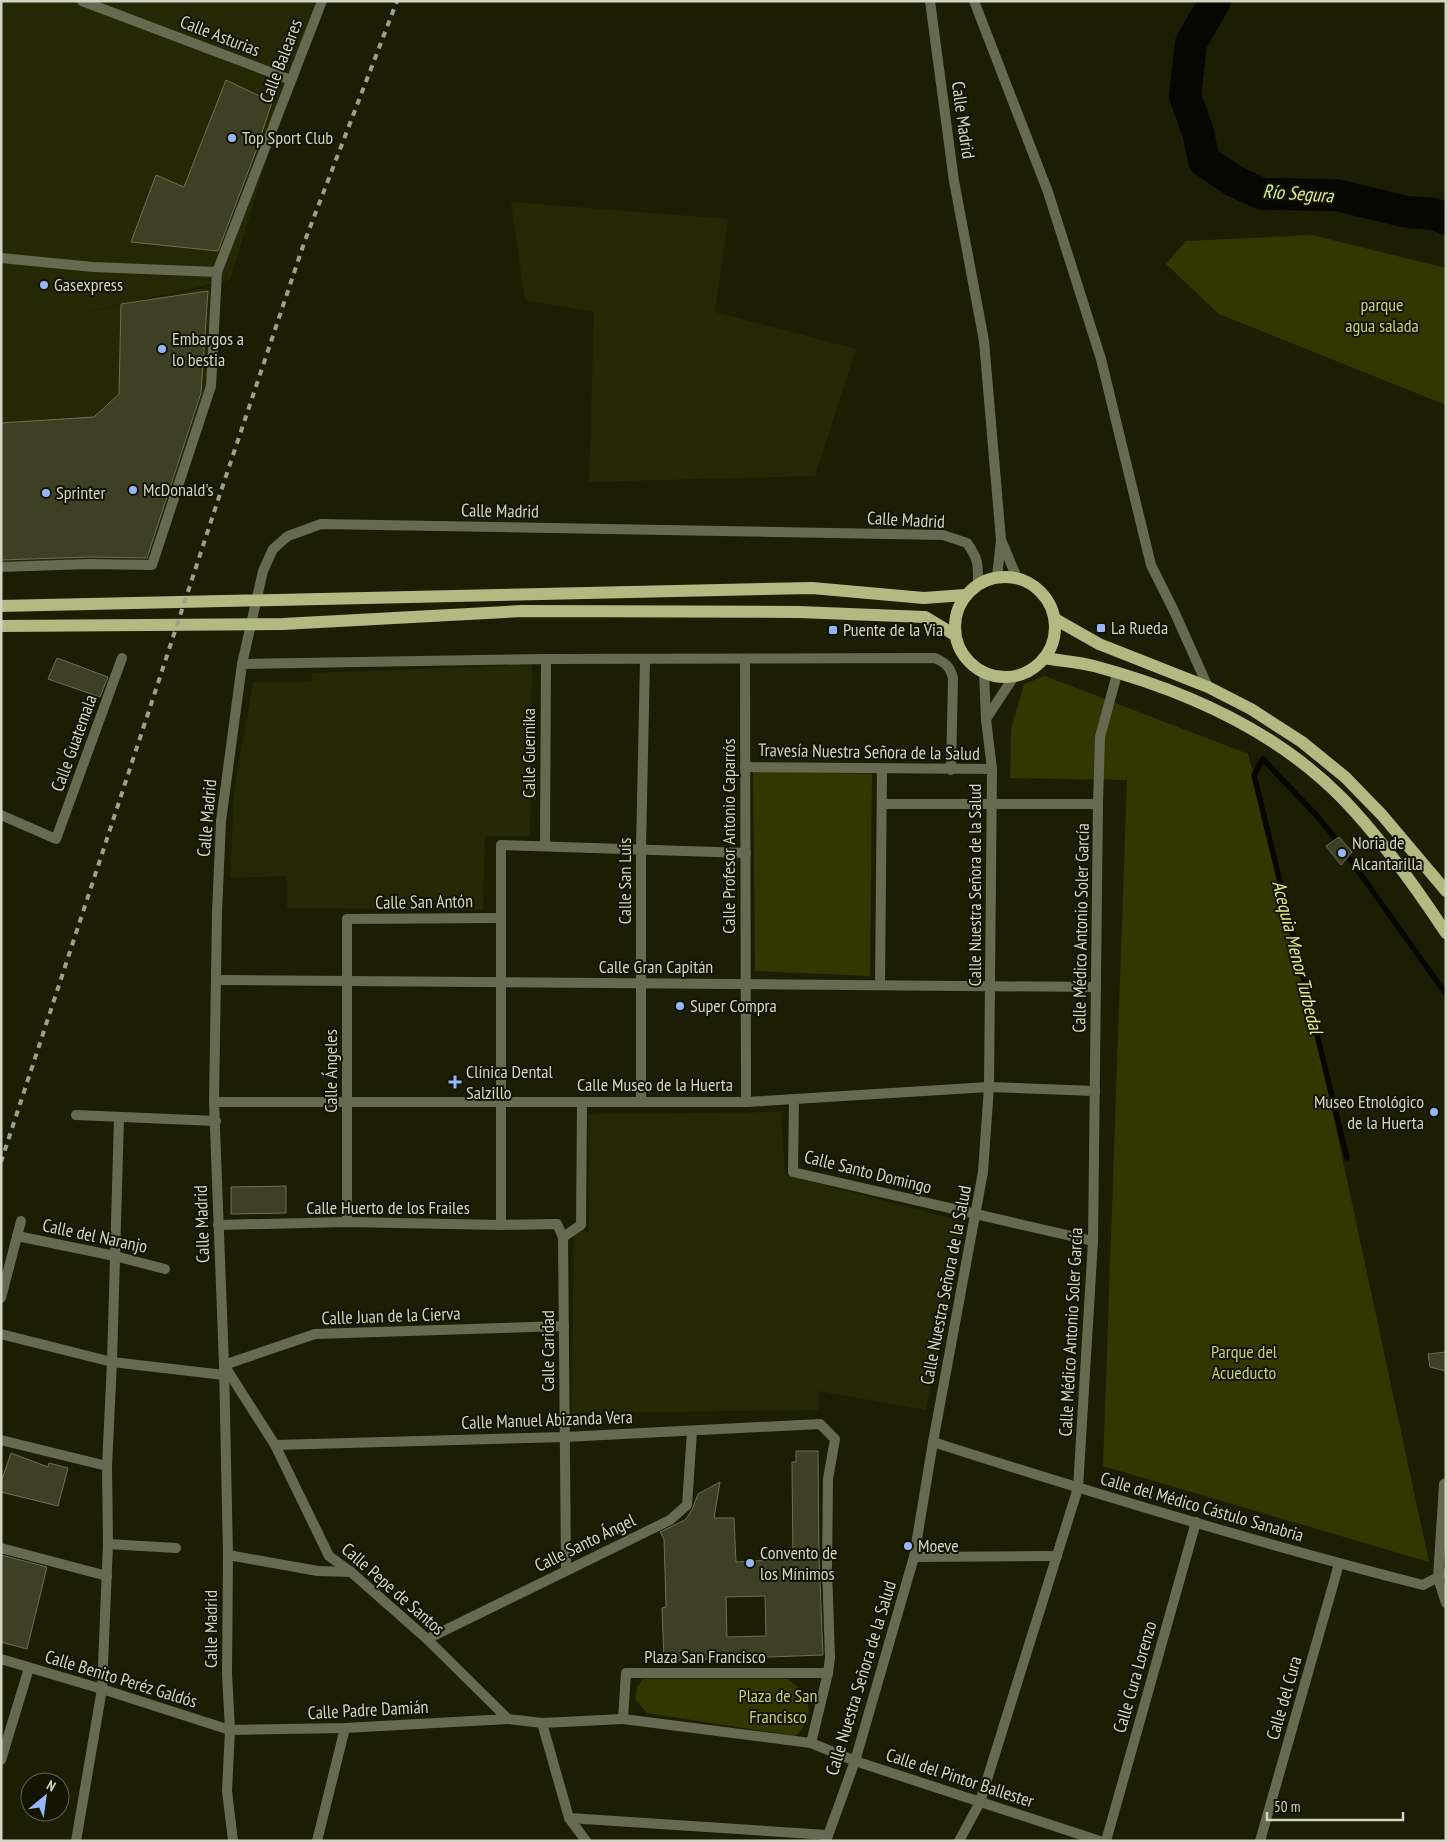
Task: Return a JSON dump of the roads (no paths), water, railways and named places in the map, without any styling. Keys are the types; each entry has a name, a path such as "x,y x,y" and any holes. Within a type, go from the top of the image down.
{"main road":[{"path":"997,577 1017,578 1034,586 1048,601 1055,619 1054,639 1045,658 1032,671 1013,678 994,677 975,669 962,654 955,635 955,615 965,595 978,584 997,577"},
{"path":"1,606 812,588 924,598 965,595"},
{"path":"1,626 283,624 522,611 799,612 925,617 955,635"},
{"path":"1055,619 1099,644 1208,687 1251,709 1302,742 1345,777 1382,815 1446,891"},
{"path":"1045,658 1093,666 1158,687 1210,708 1254,730 1300,761 1341,798 1374,835 1420,894 1446,933"}],"street":[{"name":"Calle Asturias","path":"82,1 291,80"},
{"name":"Calle Baleares","path":"1,567 89,564 152,565 211,386 217,272 322,1"},
{"name":"Calle Madrid","path":"930,1 954,181 984,340 1001,540 997,577"},
{"path":"974,1 1048,192 1098,350 1151,565 1208,687"},
{"path":"1,258 93,267 217,272"},
{"name":"Calle Madrid","path":"233,1841 227,1791 230,1730 227,1674 228,1555 224,1365 214,1102 217,913 221,821 242,664 263,570 273,549 288,536 321,524 943,535 967,543 978,560 978,584"},
{"name":"Calle Madrid","path":"1001,540 1017,578"},
{"name":"Calle Guatemala","path":"1,815 56,839 122,658"},
{"path":"242,664 546,659 745,660 935,658 945,663 951,669 953,678 951,770"},
{"name":"Calle Guernika","path":"545,846 546,659"},
{"name":"Calle San Luis","path":"641,1102 641,849 645,660"},
{"name":"Calle Profesor Antonio Caparrós","path":"745,660 746,1102"},
{"name":"Calle Nuestra Señora de la Salud","path":"827,1838 856,1761 914,1557 932,1442 983,1172 990,1087 992,804 992,769 986,719 984,672"},
{"name":"Calle Médico Antonio Soler García","path":"959,1841 980,1802 1078,1488 1093,1241 1100,737 1117,674"},
{"path":"986,719 1013,678"},
{"name":"Travesía Nuestra Señora de la Salud","path":"745,767 992,769"},
{"path":"880,985 882,769"},
{"path":"882,804 1098,804"},
{"path":"501,1225 501,845 746,853"},
{"name":"Calle San Antón","path":"347,919 501,918"},
{"name":"Calle Ángeles","path":"347,919 347,1222"},
{"name":"Calle Gran Capitán","path":"216,980 1096,987"},
{"name":"Calle Museo de la Huerta","path":"214,1102 746,1102 990,1087 1095,1091"},
{"name":"Calle Santo Domingo","path":"794,1099 793,1172 1093,1241"},
{"path":"563,1237 581,1224 582,1102"},
{"path":"76,1115 216,1121"},
{"path":"76,1841 102,1689 108,1544 107,1466 119,1118"},
{"path":"1,1298 21,1221"},
{"name":"Calle Huerto de los Frailes","path":"218,1225 347,1222 501,1225 557,1224"},
{"name":"Calle Caridad","path":"557,1224 563,1237 566,1570"},
{"name":"Calle del Naranjo","path":"17,1236 115,1256 166,1269"},
{"name":"Calle Juan de la Cierva","path":"224,1365 315,1334 564,1326"},
{"path":"1,1334 112,1362 224,1376"},
{"name":"Calle Pepe de Santos","path":"224,1365 275,1445 330,1556 427,1639 508,1719"},
{"name":"Calle Manuel Abizanda Vera","path":"275,1445 565,1437 820,1424 835,1439 828,1479 827,1569 830,1658 828,1673"},
{"name":"Calle Santo Ángel","path":"427,1639 670,1520 687,1505 692,1431"},
{"path":"1,1440 107,1466"},
{"name":"Calle del Médico Cástulo Sanabria","path":"932,1442 1078,1488 1339,1564 1423,1585 1442,1576"},
{"path":"1446,1483 1444,1484 1442,1576 1446,1603"},
{"name":"Calle Cura Lorenzo","path":"1106,1841 1196,1522"},
{"path":"108,1544 176,1548"},
{"path":"1,1548 106,1576"},
{"path":"228,1555 318,1571 351,1572"},
{"path":"914,1557 1057,1556"},
{"name":"Calle del Cura","path":"1260,1841 1339,1564"},
{"name":"Calle Benito Peréz Galdós","path":"1,1660 102,1689 230,1730"},
{"path":"1,1758 29,1668"},
{"name":"Plaza San Francisco","path":"623,1719 626,1673 828,1673"},
{"path":"508,1719 542,1723 623,1719 811,1742 828,1673"},
{"name":"Calle Padre Damián","path":"230,1730 345,1728 508,1719"},
{"path":"542,1723 569,1818 586,1841"},
{"path":"317,1841 345,1728"},
{"name":"Calle del Pintor Ballester","path":"811,1742 856,1761 1100,1841"},
{"path":"569,1818 827,1838"}],"waterway":[{"name":"Río Segura","path":"1208,1 1212,4"},
{"name":"Río Segura","path":"1215,1 1191,43 1185,96 1198,132 1204,161 1234,181 1262,194 1336,195 1407,212 1434,214 1446,219"},
{"name":"Acequia Menor Turbedal","path":"1347,1158 1254,775 1263,759 1317,816 1334,837 1446,994"}],"railway":[{"path":"1,1162 304,243 397,1"}],"place":[{"name":"Top Sport Club","path":"232,138"},
{"name":"Gasexpress","path":"44,285"},
{"name":"Embargos a lo bestia","path":"162,349"},
{"name":"McDonald's","path":"133,490"},
{"name":"Sprinter","path":"46,493"},
{"name":"La Rueda","path":"1101,628"},
{"name":"Puente de la Via","path":"833,630"},
{"name":"Noria de Alcantarilla","path":"1342,853"},
{"name":"Super Compra","path":"680,1006"},
{"name":"Clínica Dental Salzillo","path":"455,1082"},
{"name":"Museo Etnológico de la Huerta","path":"1434,1112"},
{"name":"Moeve","path":"908,1546"},
{"name":"Convento de los Mínimos","path":"750,1563"}],"park label":[{"name":"parque agua salada","path":"1382,315"},
{"name":"Parque del Acueducto","path":"1244,1362"},
{"name":"Plaza de San Francisco","path":"778,1706"}]}
